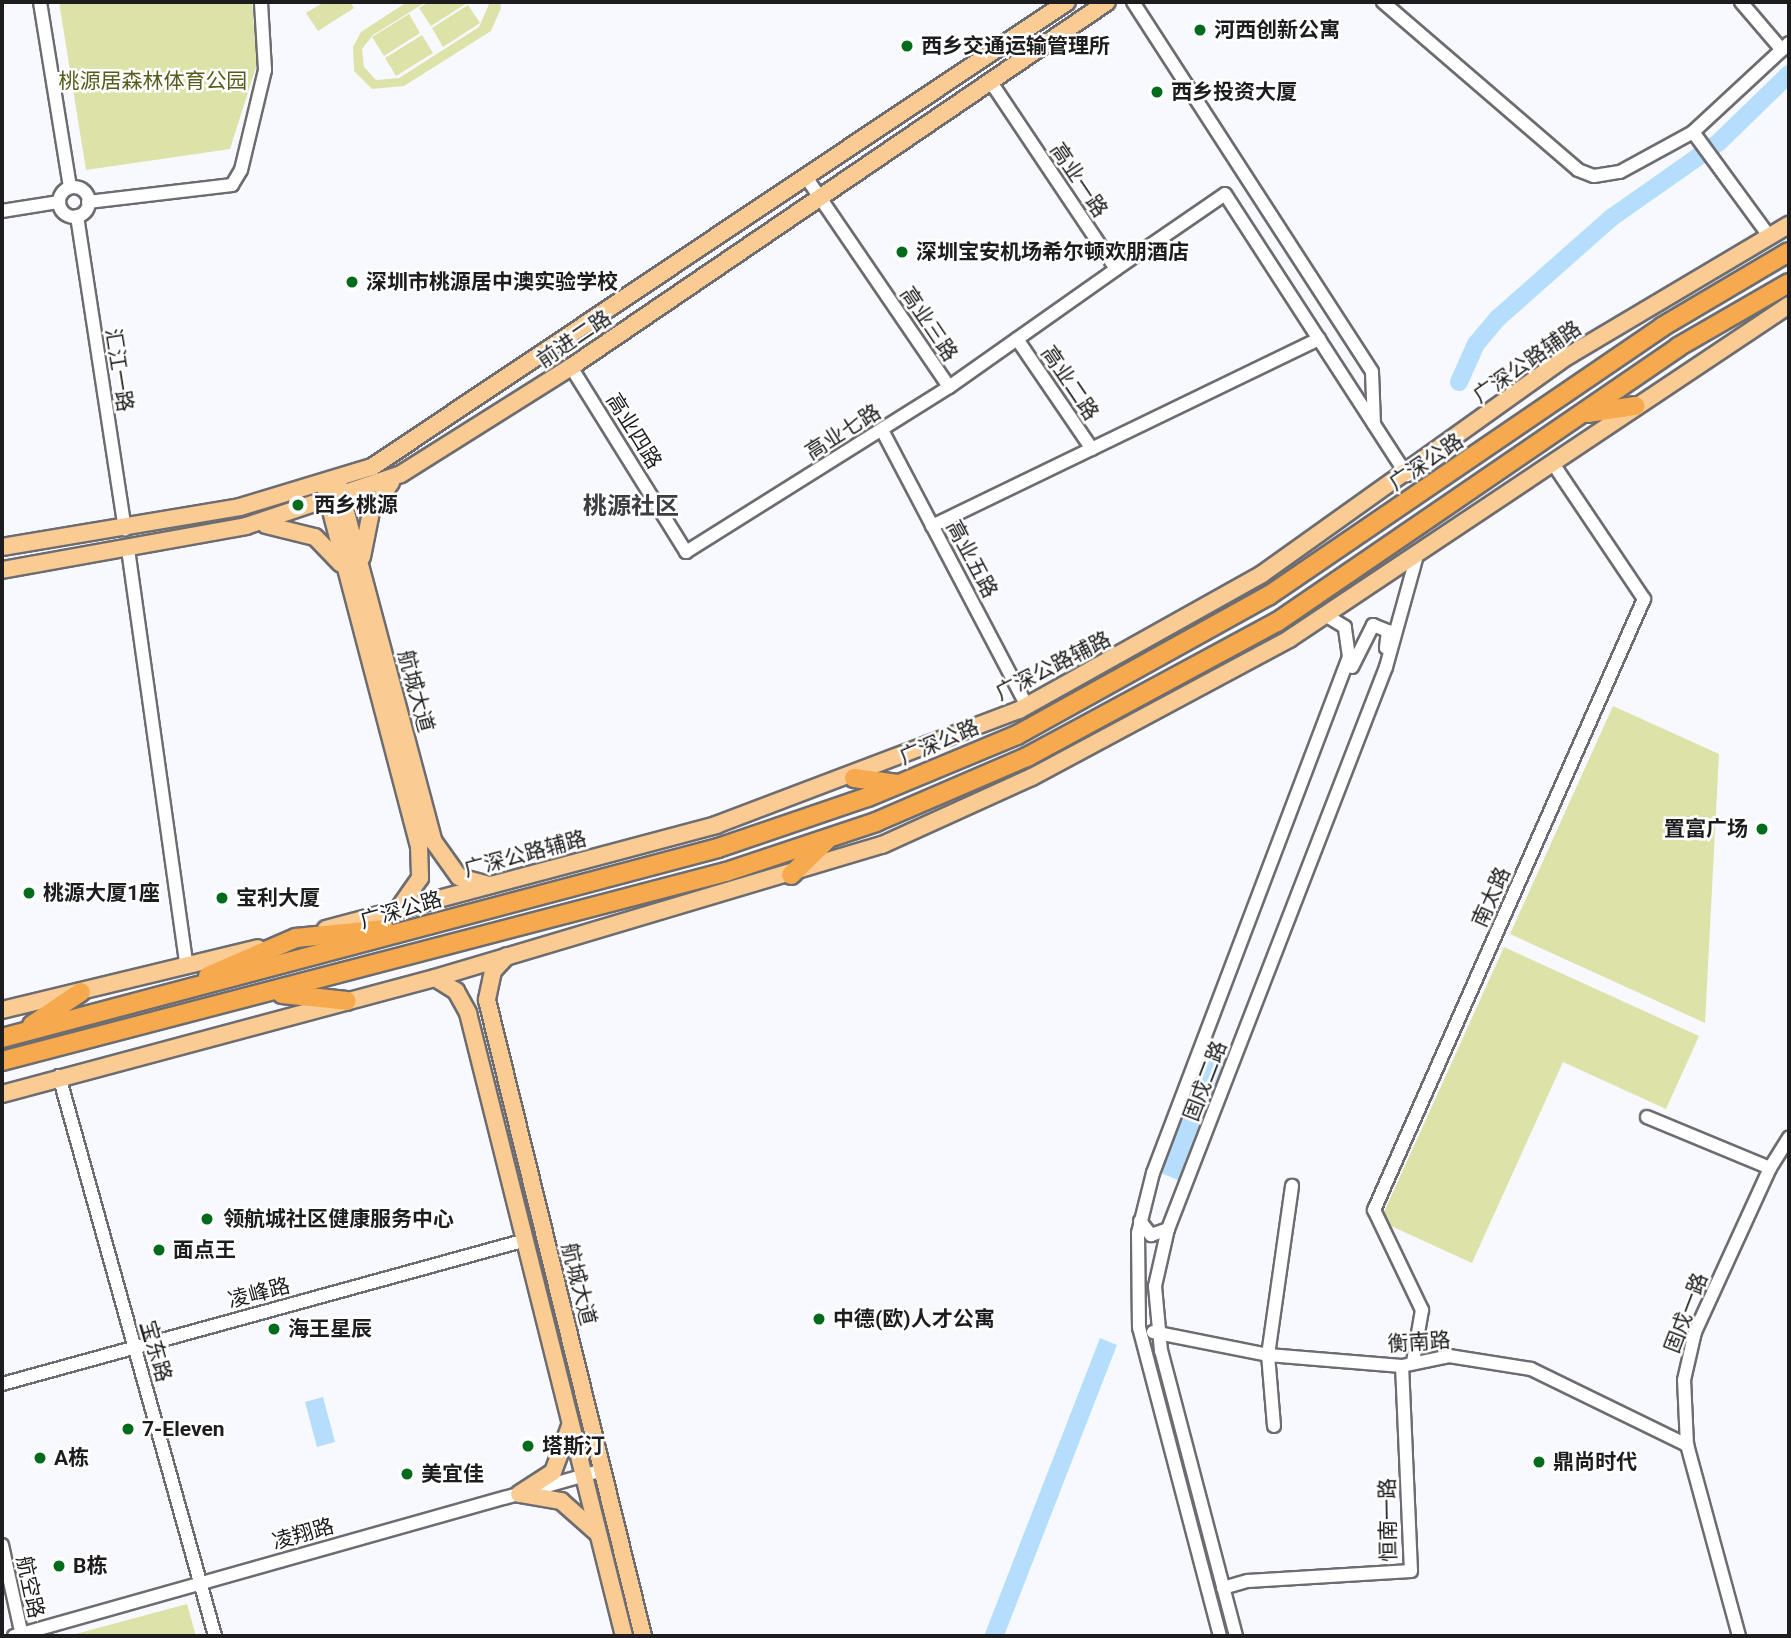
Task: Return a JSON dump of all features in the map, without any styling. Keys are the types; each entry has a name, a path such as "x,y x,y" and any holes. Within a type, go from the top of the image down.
{"highway":[{"name":"广深公路","path":"2,1038 718,848 898,784 1017,735 1268,596 1662,327 1789,252"},
{"path":"2,1061 726,872 830,837 1027,757 1156,693 1277,622 1678,347 1789,283"},
{"path":"1581,414 1635,406"},
{"path":"854,778 898,784"},
{"path":"791,875 830,837"},
{"path":"161,997 296,938 434,924"},
{"path":"22,1032 81,992"},
{"path":"271,992 347,1001"}],"main road":[{"name":"前进二路","path":"2,547 125,529 330,481 423,438 1067,2"},
{"name":"前进二路","path":"2,570 246,526 335,499 401,474 572,367 1107,2"},
{"name":"广深公路辅路","path":"2,1010 187,967 716,825 854,778 1027,706 1262,574 1407,475 1568,356 1789,225"},
{"path":"2,1094 59,1076 435,978 515,951 791,875 882,845 1032,777 1325,615 1789,305"},
{"path":"246,526 287,526 315,537 355,575 371,512 401,474"},
{"name":"航城大道","path":"330,481 419,847 416,889 397,910"},
{"name":"航城大道","path":"355,575 434,842 459,877 488,885"},
{"name":"航城大道","path":"515,951 493,971 487,990 504,1072 643,1636"},
{"name":"航城大道","path":"435,978 463,1000 569,1409 624,1636"},
{"path":"484,1077 492,1064 504,1072"},
{"path":"519,1493 543,1481 561,1461 570,1436 569,1409"},
{"path":"519,1493 561,1501 601,1539"}],"street":[{"path":"2,211 59,202 70,188 40,2"},
{"path":"59,202 64,214 77,216 88,202 232,185 241,170 265,71 261,2"},
{"path":"1133,2 1372,372 1374,424"},
{"path":"1383,2 1578,170 1620,172 1693,132 1786,47 1741,2"},
{"name":"高业一路","path":"990,81 1116,269"},
{"path":"1693,132 1769,236"},
{"name":"高业三路","path":"806,177 949,387"},
{"path":"70,188 82,190 88,202"},
{"path":"1017,339 1224,194 1407,475"},
{"name":"汇江一路","path":"77,216 125,529"},
{"name":"高业七路","path":"686,552 883,430 1017,339"},
{"name":"高业二路","path":"1017,339 1092,449"},
{"path":"932,526 1319,339"},
{"name":"高业四路","path":"572,367 686,552"},
{"name":"高业五路","path":"883,430 1027,706"},
{"name":"南太路","path":"1408,1364 1422,1310 1374,1210 1644,599 1552,462"},
{"path":"128,549 187,967"},
{"name":"固戍二路","path":"1236,1636 1158,1333 1155,1286 1168,1229 1400,627 1418,552"},
{"name":"固戍二路","path":"1220,1636 1139,1328 1140,1220 1327,721 1350,644 1345,627 1325,615"},
{"path":"1327,721 1366,631 1379,625 1389,638 1360,732"},
{"name":"宝东路","path":"59,1076 215,1636"},
{"path":"1647,1117 1770,1168"},
{"name":"固戍一路","path":"1739,1636 1687,1445 1684,1380 1695,1332 1770,1168 1789,1139"},
{"path":"1273,1426 1268,1355 1292,1186"},
{"path":"1140,1220 1150,1235 1168,1229"},
{"name":"凌峰路","path":"2,1384 526,1240"},
{"name":"衡南路","path":"1139,1328 1268,1355 1408,1364 1449,1356 1531,1369 1687,1445"},
{"name":"恒南一路","path":"1223,1588 1248,1581 1411,1571 1408,1364"},
{"name":"凌翔路","path":"19,1636 603,1470"},
{"name":"航空路","path":"2,1545 19,1636"}],"green space":[{"name":"桃源居森林体育公园","path":"59,2 252,2 257,64 230,149 86,170"},
{"path":"324,2 350,2 354,8 318,31 306,13"},
{"path":"407,2 426,2 373,35 362,49 364,67 376,80 399,78 479,27 490,2 500,2 501,8 491,31 404,86 372,89 354,71 353,47 361,32"},
{"path":"429,2 467,3 431,26 419,8"},
{"path":"468,5 480,23 443,47 432,28"},
{"path":"409,14 420,33 384,56 372,37"},
{"path":"422,35 433,53 396,76 385,58"},
{"path":"1613,706 1719,754 1705,1023 1510,934"},
{"path":"1504,947 1699,1036 1666,1109 1563,1062 1472,1263 1380,1221"},
{"path":"187,1604 196,1636 68,1636"}],"water":[{"path":"1207,1052 1224,1060 1178,1180 1161,1173"},
{"path":"1100,1338 1117,1345 1004,1636 984,1636"},
{"path":"323,1397 335,1442 317,1447 305,1402"}],"waterway":[{"path":"1459,382 1476,344 1498,318 1611,218 1719,142 1789,74"}],"place":[{"name":"河西创新公寓","path":"1200,30"},
{"name":"西乡交通运输管理所","path":"907,46"},
{"name":"西乡投资大厦","path":"1157,92"},
{"name":"深圳宝安机场希尔顿欢朋酒店","path":"902,252"},
{"name":"深圳市桃源居中澳实验学校","path":"352,282"},
{"name":"西乡桃源","path":"298,505"},
{"name":"置富广场","path":"1762,829"},
{"name":"桃源大厦1座","path":"29,893"},
{"name":"宝利大厦","path":"222,898"},
{"name":"领航城社区健康服务中心","path":"207,1219"},
{"name":"面点王","path":"159,1250"},
{"name":"中德(欧)人才公寓","path":"819,1319"},
{"name":"海王星辰","path":"274,1329"},
{"name":"7-Eleven","path":"128,1429"},
{"name":"塔斯汀","path":"528,1446"},
{"name":"A栋","path":"40,1458"},
{"name":"鼎尚时代","path":"1539,1462"},
{"name":"美宜佳","path":"407,1474"},
{"name":"B栋","path":"59,1566"}],"district":[{"name":"桃源社区","path":"631,507"}]}
